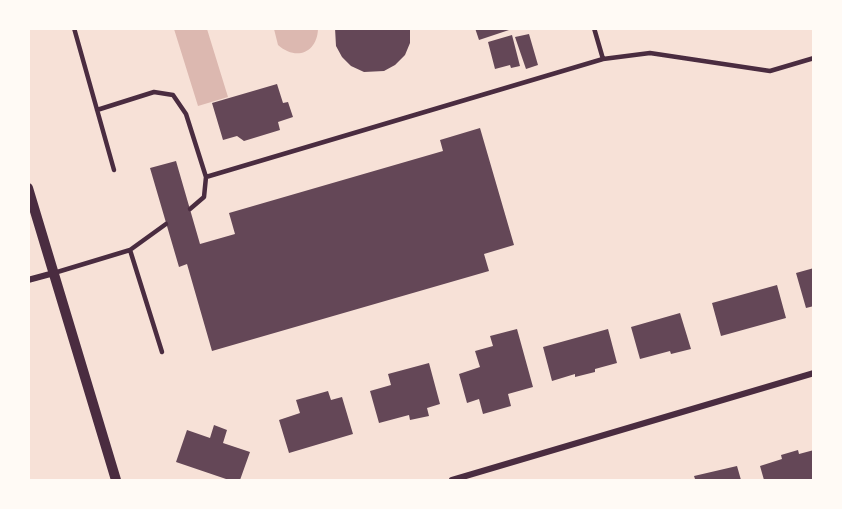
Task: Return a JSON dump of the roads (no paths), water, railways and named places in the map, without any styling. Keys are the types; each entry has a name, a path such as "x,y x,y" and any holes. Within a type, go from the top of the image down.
{"street":[{"path":"28,188 116,480"},
{"path":"28,280 54,273"},
{"path":"452,480 813,374"}],"lane":[{"path":"74,28 114,170"},
{"path":"594,28 603,59"},
{"path":"206,177 603,59 650,53 770,71 813,58"},
{"path":"97,110 154,92 173,95 186,114 206,177 204,197 190,208"},
{"path":"54,273 130,250 166,224"},
{"path":"130,250 162,352"}]}
